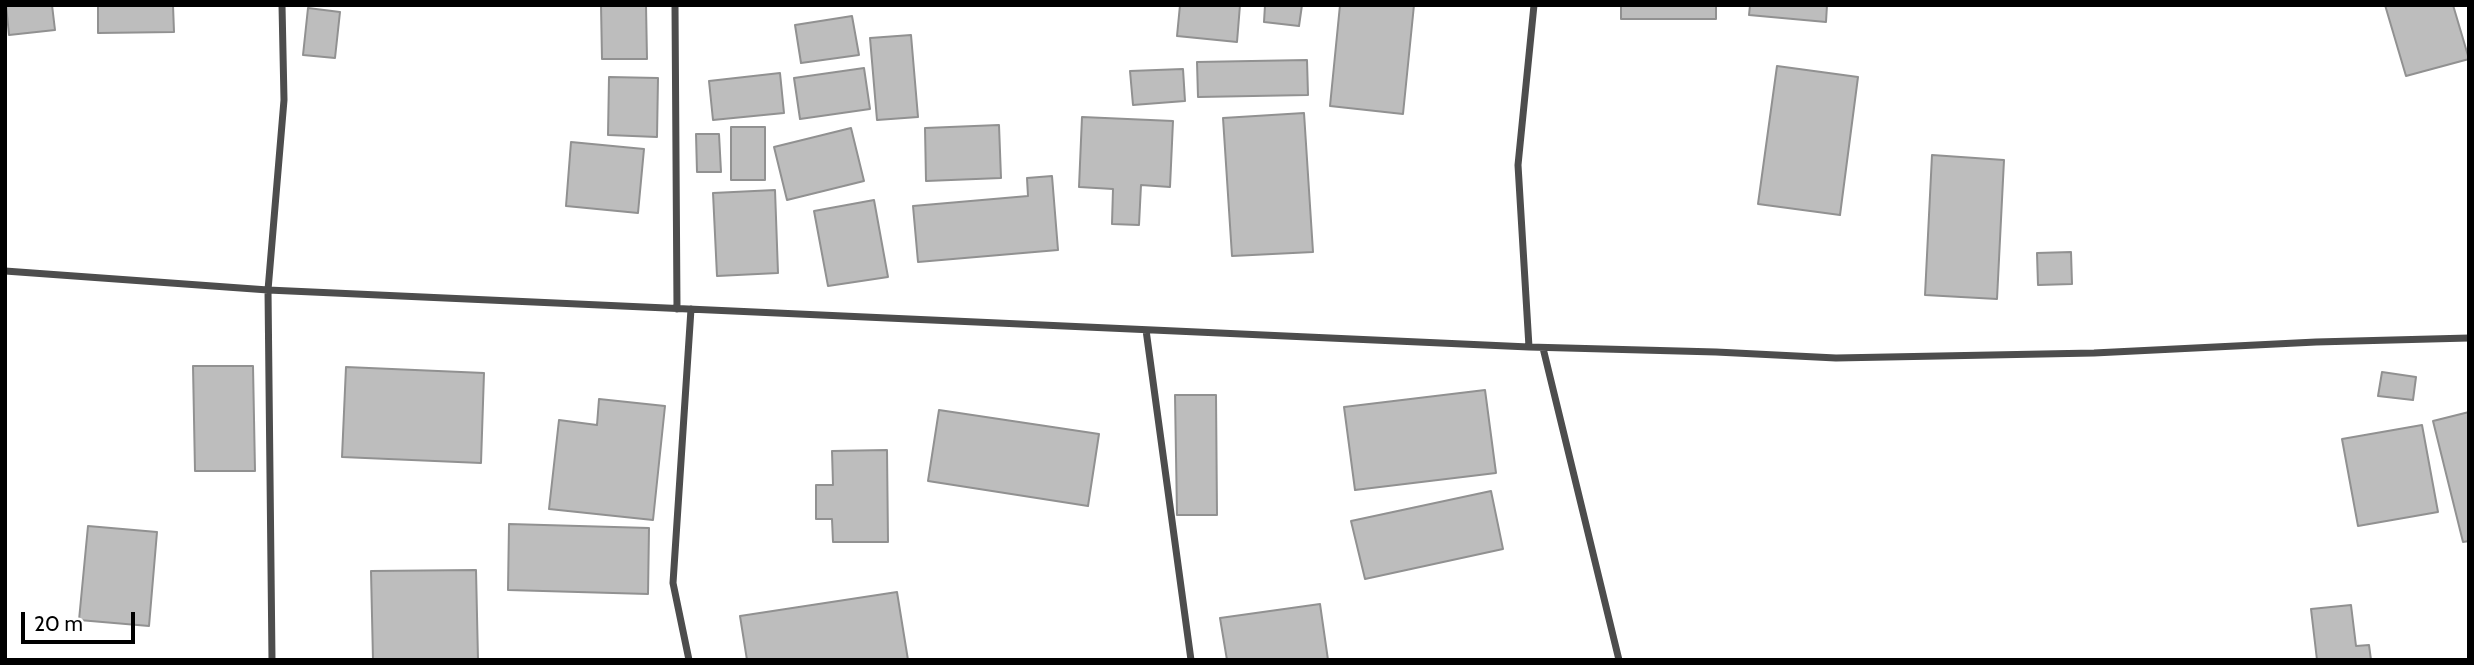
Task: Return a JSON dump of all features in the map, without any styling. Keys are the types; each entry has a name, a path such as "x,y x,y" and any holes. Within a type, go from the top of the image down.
{"street":[{"path":"272,660 268,290 284,100 282,5"},
{"path":"676,5 677,309"},
{"path":"1529,347 1518,164 1534,5"},
{"path":"5,271 268,290 1543,348 1836,358 2094,352 2469,338"},
{"path":"689,660 673,583 691,309"},
{"path":"1146,330 1191,660"},
{"path":"1543,348 1619,660"}],"building":[{"path":"6,5 52,5 55,30 9,35"},
{"path":"98,5 173,5 174,32 98,33"},
{"path":"601,5 646,5 647,59 602,59"},
{"path":"1180,5 1240,5 1237,42 1177,36"},
{"path":"1265,5 1302,5 1299,26 1264,22"},
{"path":"1340,5 1414,5 1403,114 1330,106"},
{"path":"1621,5 1716,5 1716,19 1621,19"},
{"path":"1750,5 1827,5 1826,22 1749,15"},
{"path":"2385,5 2453,5 2469,59 2406,76"},
{"path":"308,8 340,12 335,58 303,55"},
{"path":"852,16 859,55 801,63 795,25"},
{"path":"911,35 918,117 877,120 870,38"},
{"path":"1307,60 1308,95 1198,97 1197,62"},
{"path":"1777,66 1858,77 1840,215 1758,204"},
{"path":"864,68 870,109 800,119 794,78"},
{"path":"1183,69 1185,101 1133,105 1130,71"},
{"path":"780,73 784,113 713,120 709,81"},
{"path":"609,77 658,78 657,137 608,135"},
{"path":"1304,113 1313,252 1232,256 1223,118"},
{"path":"1082,117 1173,121 1170,187 1141,185 1139,225 1112,224 1113,189 1079,187"},
{"path":"999,125 1001,178 926,181 925,128"},
{"path":"731,127 765,127 765,180 731,180"},
{"path":"851,128 864,181 787,200 774,147"},
{"path":"696,134 719,134 721,172 697,172"},
{"path":"571,142 644,149 638,213 566,206"},
{"path":"1932,155 2004,160 1997,299 1925,295"},
{"path":"1052,176 1058,250 918,262 913,206 1028,196 1027,178"},
{"path":"775,190 778,273 717,276 713,193"},
{"path":"874,200 888,277 828,286 814,211"},
{"path":"2071,252 2072,284 2038,285 2037,253"},
{"path":"193,366 253,366 255,471 195,471"},
{"path":"346,367 484,373 481,463 342,457"},
{"path":"2382,372 2416,377 2413,400 2378,396"},
{"path":"1485,390 1496,473 1355,490 1344,407"},
{"path":"1175,395 1216,395 1217,515 1177,515"},
{"path":"599,399 665,406 653,520 549,509 559,420 597,425"},
{"path":"939,410 1099,434 1088,506 928,481"},
{"path":"2469,412 2469,541 2463,542 2433,421"},
{"path":"2422,425 2438,512 2358,526 2342,439"},
{"path":"887,450 888,542 833,542 832,519 816,519 816,485 833,485 832,451"},
{"path":"1491,491 1503,549 1365,579 1351,521"},
{"path":"509,524 649,528 648,594 508,590"},
{"path":"88,526 157,532 149,626 79,620"},
{"path":"476,570 478,660 373,660 371,571"},
{"path":"897,592 908,660 747,660 740,616"},
{"path":"1320,604 1328,660 1227,660 1220,618"},
{"path":"2351,605 2356,646 2369,645 2371,660 2317,660 2311,609"}]}
